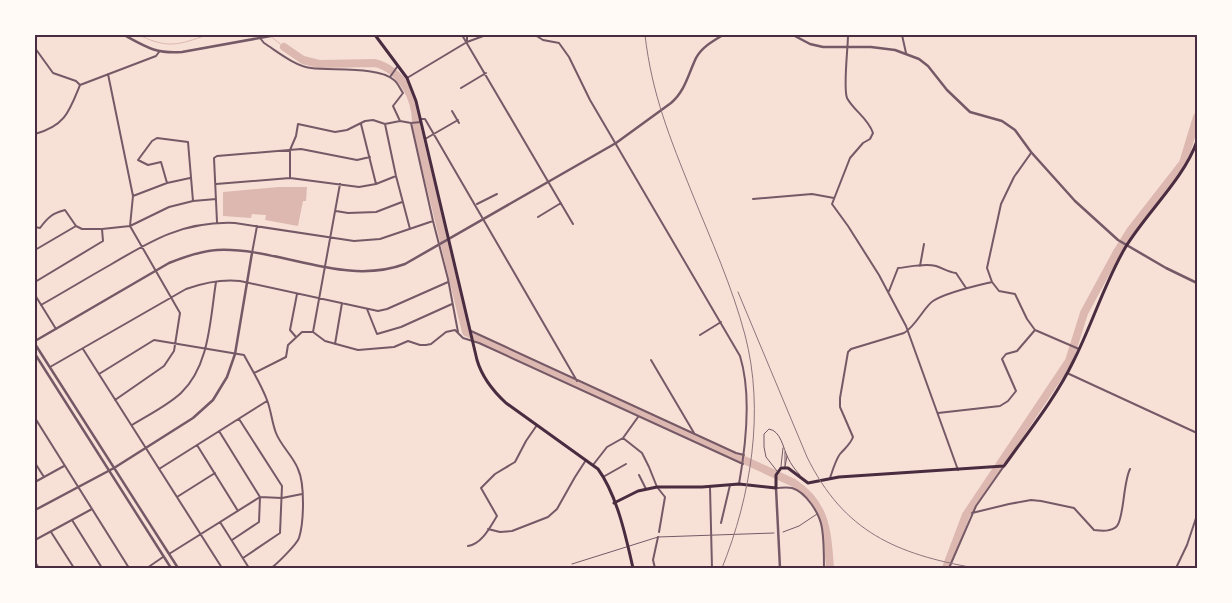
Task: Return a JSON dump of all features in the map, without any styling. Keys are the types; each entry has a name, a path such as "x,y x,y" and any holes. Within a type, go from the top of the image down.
{"main road":[{"path":"375,35 407,78 413,92 479,367 490,386 506,403 593,465 603,478 614,503 633,568"},
{"path":"614,503 646,489 657,487 710,487 739,484 776,488 777,471 783,468 806,483 830,478 1004,466 1056,392 1067,373 1126,245 1184,166 1197,141"}],"street":[{"path":"124,35 159,52 182,52 276,35"},
{"path":"462,35 573,224"},
{"path":"467,42 468,35"},
{"path":"407,78 467,42 486,35"},
{"path":"535,35 543,40 560,43 569,57 590,100 740,356 746,392 744,455 739,484"},
{"path":"178,568 35,343 156,271 184,257 202,252 217,250 252,253 352,272 376,272 405,264 440,246 484,218 616,142 679,97 697,58 709,44 723,35"},
{"path":"793,35 810,44 823,47 871,47 906,53 919,59 928,66 947,90 970,112 1009,125 1015,130 1031,152 1080,206 1126,245 1197,283"},
{"path":"848,35 847,97 868,122 873,133 870,139 863,143 850,158 834,198 833,208 848,226 889,291 908,331 958,470"},
{"path":"902,35 906,53"},
{"path":"260,38 264,43 302,66 357,70 390,77 396,81 402,93 394,106 400,121"},
{"path":"35,48 53,73 76,81 80,85"},
{"path":"35,134 49,130 64,118 80,85 156,56 159,52"},
{"path":"390,77 398,66"},
{"path":"461,88 486,73"},
{"path":"108,74 133,196 130,226 180,313 175,343 170,358 160,370 115,400"},
{"path":"425,139 458,121 452,111"},
{"path":"290,178 290,150 296,136 298,124 335,132 347,130 365,121 374,120 385,124 400,121 411,123 425,119 577,381"},
{"path":"411,123 458,333"},
{"path":"362,124 376,184"},
{"path":"385,124 402,202 411,230"},
{"path":"167,183 161,162 148,165 138,160 152,141 157,138 188,142 193,201"},
{"path":"217,222 214,158 217,156 301,149 356,160 370,157"},
{"path":"1031,152 1014,177 1001,204 987,268 992,282 999,291 1011,292 1016,295 1034,330 1079,349"},
{"path":"215,184 290,178 359,187 376,184 396,176"},
{"path":"133,196 167,183 190,178"},
{"path":"313,332 340,184"},
{"path":"476,205 497,194"},
{"path":"753,199 812,194 834,198"},
{"path":"35,227 40,228 53,213 65,210 76,226 82,229 102,230 130,226 169,207 193,201 216,199"},
{"path":"336,211 376,212 402,202"},
{"path":"538,217 561,203"},
{"path":"41,306 142,246 179,229 217,222 257,225 330,238 368,241 387,238 433,221"},
{"path":"35,510 114,468 193,418 213,400 227,378 235,354 257,225"},
{"path":"35,250 76,226"},
{"path":"35,282 103,241 102,230"},
{"path":"920,266 924,244"},
{"path":"889,291 897,270 920,266 938,266 949,272 956,273 967,288"},
{"path":"50,368 186,289 202,284 229,280 247,282 319,299 378,310 387,309 448,282"},
{"path":"132,425 179,394 194,377 206,349 216,282"},
{"path":"830,478 839,455 850,444 853,437 840,407 848,352 851,349 908,331 932,302 967,288 992,282"},
{"path":"296,338 290,330 297,294"},
{"path":"35,296 56,329"},
{"path":"335,344 342,303"},
{"path":"368,309 378,334 401,327 453,304"},
{"path":"700,335 720,322"},
{"path":"254,373 286,357 288,346 302,332 313,332 325,341 358,350 388,348 408,341 420,345 431,344 449,330 455,330 463,338 473,340 743,464"},
{"path":"938,413 1000,406 1008,401 1016,391 1002,359 1006,354 1016,351 1034,330"},
{"path":"471,331 577,381 744,455"},
{"path":"99,374 154,340 244,355 268,401 276,432 298,467 302,482 302,525 300,538 297,544 279,560 277,566 271,568"},
{"path":"83,349 222,568"},
{"path":"35,354 170,568"},
{"path":"651,360 694,434"},
{"path":"1067,373 1197,433"},
{"path":"159,469 268,401"},
{"path":"593,465 608,447 623,438 638,417"},
{"path":"35,418 129,568"},
{"path":"239,419 282,486 279,536 243,558"},
{"path":"468,546 477,542 498,516 481,488 495,474 515,462 522,447 537,425"},
{"path":"777,471 765,452 765,431 774,430 784,447 783,468"},
{"path":"219,431 260,497 259,522 232,540"},
{"path":"623,438 642,453 650,467 657,487 664,494 666,500 653,560 656,568"},
{"path":"197,445 238,511"},
{"path":"783,468 784,447"},
{"path":"785,452 794,468 806,483"},
{"path":"783,468 787,455"},
{"path":"488,529 500,532 512,531 548,517 557,509 586,460"},
{"path":"35,462 44,477"},
{"path":"603,478 626,464"},
{"path":"35,482 65,466"},
{"path":"948,568 972,514 1004,466"},
{"path":"972,514 1009,504 1031,500 1040,501 1074,508 1094,530 1110,530 1116,527 1119,521 1130,469"},
{"path":"177,497 215,473"},
{"path":"639,475 646,489"},
{"path":"721,523 730,485"},
{"path":"710,487 712,568"},
{"path":"780,568 776,488 787,487 797,490 817,514 822,528 824,568"},
{"path":"169,554 260,497 282,498 302,494"},
{"path":"35,540 92,509"},
{"path":"782,532 799,526 817,514"},
{"path":"1176,568 1187,545 1197,515"},
{"path":"72,520 102,568"},
{"path":"220,522 249,568"},
{"path":"50,532 74,568"},
{"path":"572,564 658,538 774,533"},
{"path":"147,568 164,557"},
{"path":"35,562 39,568"}],"shaded area":[{"path":"278,187 307,187 306,201 303,201 298,226 265,220 266,215 252,214 251,218 223,216 223,192"}],"waterway":[{"path":"139,35 166,44 180,43 207,35"},
{"path":"269,35 284,47"},
{"path":"284,47 303,60 319,64 375,63 393,72 406,87 414,106 416,126 466,332 794,483 805,491 819,510 826,531 830,568"},
{"path":"946,568 966,515 1069,361 1084,313 1117,252 1130,231 1183,163 1197,117"}],"railway":[{"path":"645,35 652,77 663,116 676,154 734,299 745,335 751,364 754,393 752,453 741,512 722,568"},
{"path":"738,292 807,457 822,483 838,504 875,535 897,547 975,568"}]}
